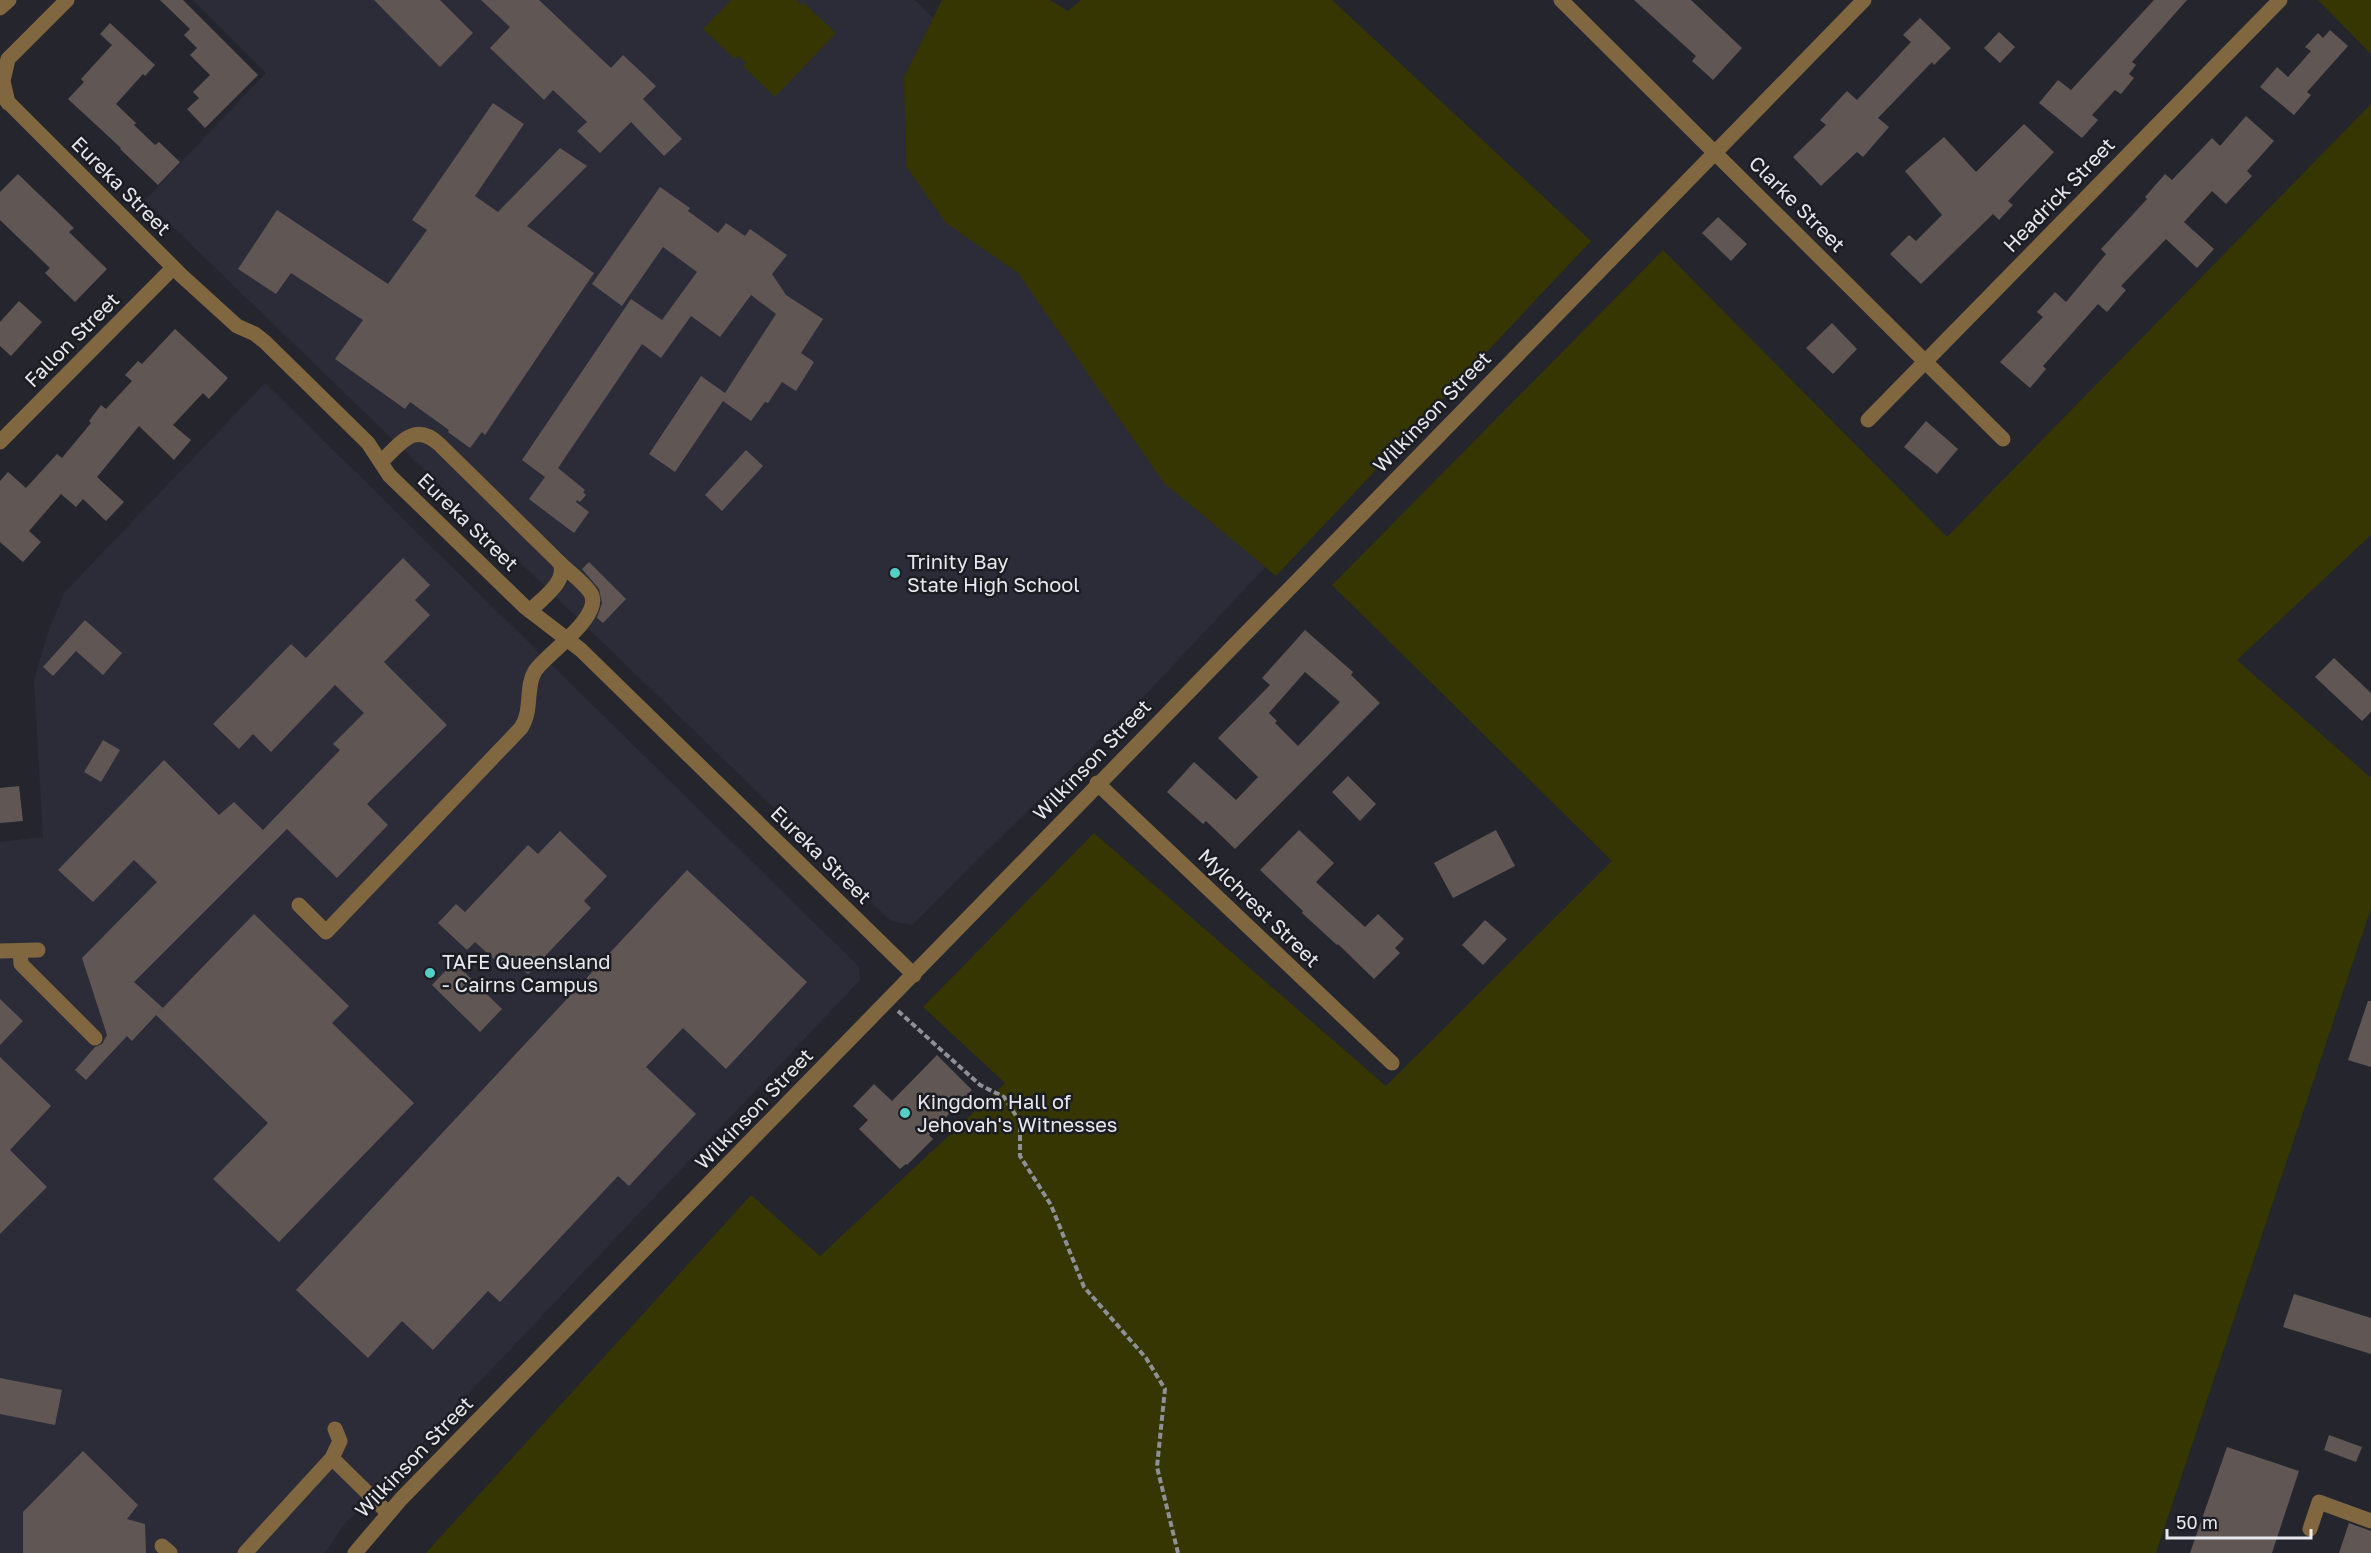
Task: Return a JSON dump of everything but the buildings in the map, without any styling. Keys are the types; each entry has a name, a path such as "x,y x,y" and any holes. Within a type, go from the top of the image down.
{"street":[{"path":"0,8 9,0"},
{"path":"4,98 3,81 8,59 67,0"},
{"name":"Clarke Street","path":"1561,0 2003,439"},
{"name":"Wilkinson Street","path":"355,1553 388,1513 889,1001 1097,783 1864,0"},
{"name":"Headrick Street","path":"1868,420 2280,0"},
{"name":"Eureka Street","path":"4,98 173,268 237,326 255,334 265,342 368,443 389,475 530,611 567,638 914,975"},
{"name":"Fallon Street","path":"0,442 173,268"},
{"path":"298,905 326,932 519,732 527,716 534,672 589,615 593,608 590,592 439,444 427,435 421,433 409,436 381,462"},
{"path":"530,611 558,583 561,576 560,563"},
{"name":"Mylchrest Street","path":"1097,783 1392,1063"},
{"path":"0,951 38,950"},
{"path":"20,951 21,964 94,1038"},
{"path":"245,1553 332,1458 340,1441 335,1429"},
{"path":"332,1458 388,1513"},
{"path":"2310,1529 2319,1502 2371,1521"}],"path":[{"path":"889,1001 980,1085 1004,1097 1020,1122 1020,1156 1051,1205 1084,1287 1146,1358 1164,1389 1157,1467 1178,1553"}],"shaded area":[{"name":"Trinity Bay State High School","path":"193,0 915,0 1371,454 1149,691 912,925 891,921 145,200 266,73"},
{"path":"731,0 796,0 802,5 804,3 836,33 775,97 743,66 746,63 738,56 735,59 703,29"},
{"path":"942,0 1050,0 1068,11 1081,0 1332,0 1591,241 1276,576 1164,483 1018,273 946,223 906,166 904,77"},
{"path":"2318,0 2371,0 2371,54"},
{"path":"2371,104 2371,535 2237,660 2371,778 2371,908 2156,1553 426,1553 751,1195 820,1256 1005,1083 923,1007 1094,833 1386,1086 1612,861 1332,585 1663,250 1947,537"},
{"name":"TAFE Queensland - Cairns Campus","path":"265,383 859,967 860,980 343,1526 325,1553 0,1553 0,842 43,837 34,680 49,630 64,593"}],"place":[{"name":"Trinity Bay State High School","path":"895,573"},
{"name":"TAFE Queensland - Cairns Campus","path":"430,973"},
{"name":"Kingdom Hall of Jehovah's Witnesses","path":"905,1113"}]}
